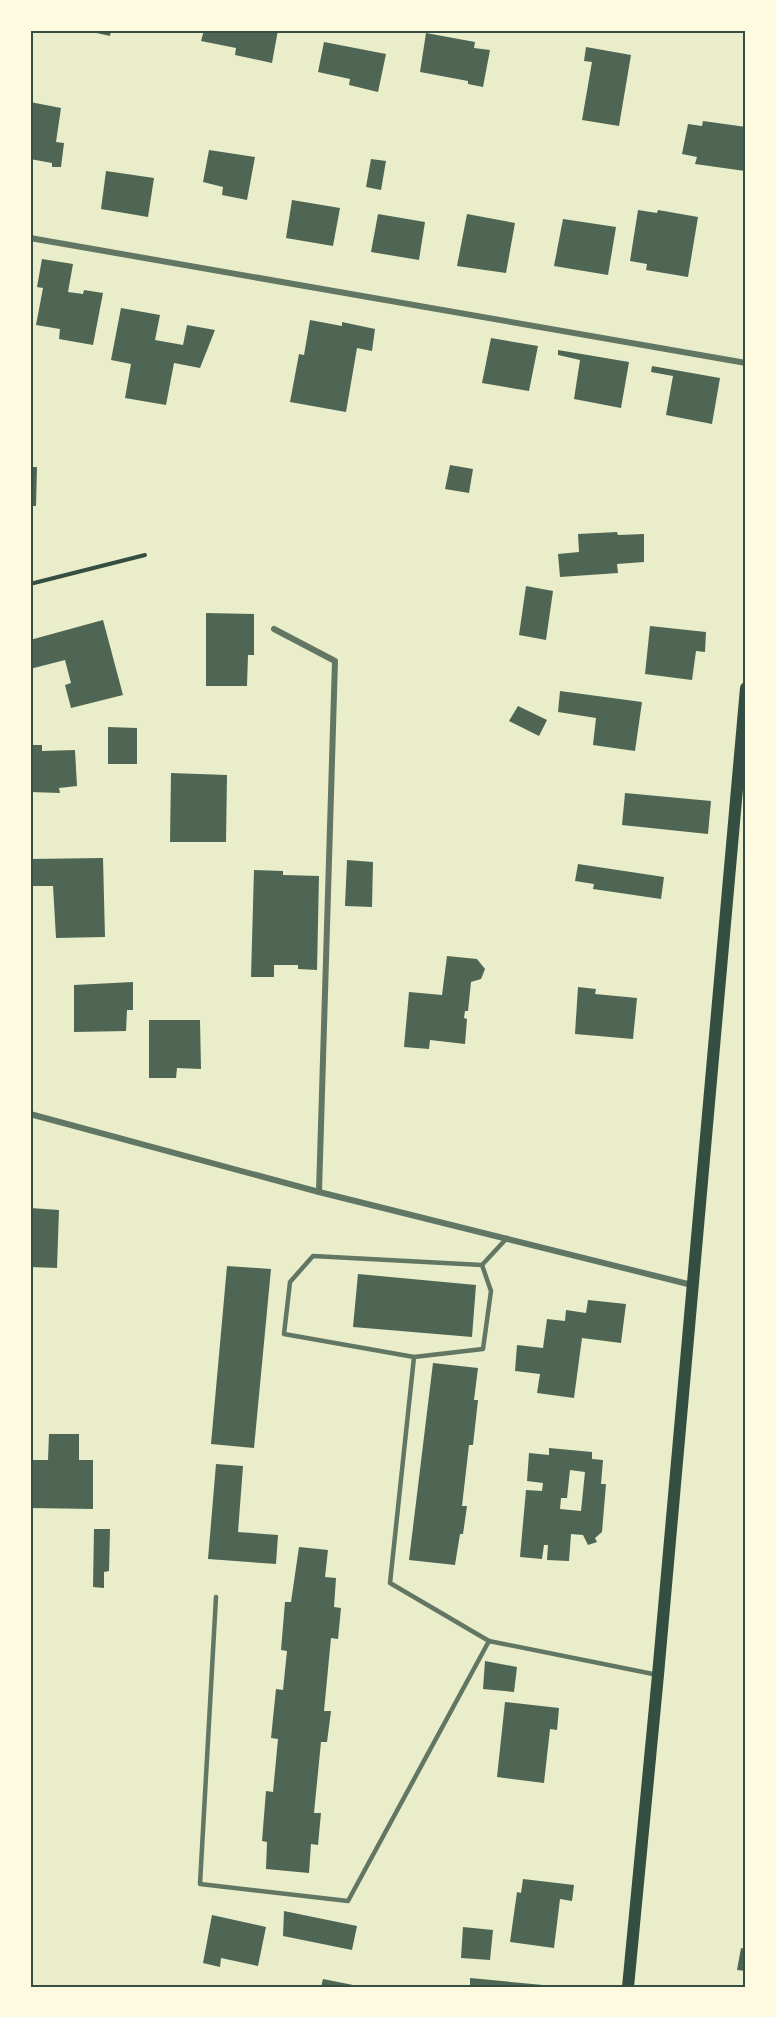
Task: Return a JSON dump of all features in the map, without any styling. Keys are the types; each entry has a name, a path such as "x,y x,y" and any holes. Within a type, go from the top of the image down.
{"main road":[{"path":"628,1987 746,688"}],"street":[{"path":"30,238 746,363"},
{"path":"274,629 335,661 319,1192"},
{"path":"30,1114 319,1192 692,1285"}],"lane":[{"path":"482,1265 491,1291 483,1349 414,1357 284,1334 290,1282 313,1257 482,1265 507,1238"},
{"path":"414,1357 390,1582 489,1641 658,1675"},
{"path":"216,1597 200,1884 348,1901 489,1641"}],"path":[{"path":"30,584 145,555"}],"building":[{"path":"83,30 111,30 110,36"},
{"path":"204,30 278,30 272,63 235,55 236,48 201,41"},
{"path":"426,33 475,42 474,48 490,50 483,87 468,84 468,81 420,72"},
{"path":"324,42 386,54 378,92 349,85 350,79 318,72"},
{"path":"586,47 631,55 619,126 582,120 592,62 584,61"},
{"path":"30,102 61,108 56,142 64,143 61,167 52,167 52,163 30,159"},
{"path":"703,121 746,127 745,171 695,164 697,157 682,154 688,124 702,126"},
{"path":"209,150 255,157 247,200 222,195 223,187 203,182"},
{"path":"371,159 386,161 381,190 366,187"},
{"path":"106,171 154,178 148,217 101,209"},
{"path":"292,200 340,208 333,246 286,238"},
{"path":"638,210 657,213 658,210 698,217 688,277 646,270 647,264 630,261"},
{"path":"378,214 425,222 419,260 371,252"},
{"path":"467,214 515,223 506,273 457,266"},
{"path":"563,219 616,227 608,275 554,266"},
{"path":"42,259 73,264 68,292 83,294 84,290 103,293 93,345 59,339 60,329 36,325 43,288 37,287"},
{"path":"121,308 160,315 155,340 183,345 187,325 215,330 200,368 174,363 166,405 125,398 131,364 111,360"},
{"path":"310,320 342,326 342,322 375,329 372,351 357,348 346,412 290,402 299,354 304,355"},
{"path":"491,338 538,346 529,391 482,383"},
{"path":"558,350 629,362 621,408 574,399 580,360 558,355"},
{"path":"652,366 720,378 712,424 666,415 673,376 651,372"},
{"path":"450,465 473,469 469,493 445,489"},
{"path":"30,467 37,467 36,506 30,506"},
{"path":"617,532 618,535 644,534 644,562 617,564 618,573 560,577 558,554 579,552 578,534"},
{"path":"526,586 553,591 546,640 519,635"},
{"path":"206,613 254,614 254,655 248,655 247,686 206,686"},
{"path":"103,620 123,695 71,708 65,685 71,683 65,660 30,669 30,640"},
{"path":"650,626 706,632 705,652 696,651 692,680 645,674"},
{"path":"560,691 642,702 635,751 593,745 596,718 558,712"},
{"path":"518,706 547,720 539,736 509,721"},
{"path":"108,727 137,728 137,764 108,764"},
{"path":"30,745 42,745 42,751 75,750 77,786 59,788 60,793 30,792"},
{"path":"171,773 227,775 226,842 170,842"},
{"path":"625,793 711,801 708,834 622,825"},
{"path":"103,858 105,937 56,938 53,886 30,886 30,859"},
{"path":"347,860 373,862 372,907 345,906"},
{"path":"578,864 664,877 661,899 593,889 594,884 575,881"},
{"path":"254,870 283,871 283,875 319,876 317,970 298,969 298,965 274,965 274,977 251,977"},
{"path":"447,956 477,959 485,969 481,979 471,982 468,1011 465,1011 464,1018 467,1019 465,1044 430,1040 429,1049 404,1047 409,992 442,995"},
{"path":"133,982 133,1010 127,1010 126,1031 74,1032 74,985"},
{"path":"578,987 596,989 595,994 637,998 633,1039 575,1034"},
{"path":"149,1020 200,1020 201,1069 177,1068 176,1078 149,1078"},
{"path":"30,1208 59,1210 57,1268 30,1267"},
{"path":"227,1266 271,1269 254,1448 211,1444"},
{"path":"358,1274 476,1285 472,1337 353,1327"},
{"path":"588,1300 626,1304 621,1343 582,1338 574,1398 537,1393 540,1374 515,1371 517,1345 543,1348 547,1319 565,1321 566,1310 586,1313"},
{"path":"433,1363 478,1368 474,1400 478,1400 473,1445 469,1445 462,1506 467,1506 455,1565 409,1560"},
{"path":"49,1434 79,1434 79,1460 93,1460 93,1509 30,1508 30,1460 48,1460"},
{"path":"549,1448 592,1452 592,1459 603,1460 601,1484 606,1484 602,1532 595,1538 597,1542 588,1545 583,1535 571,1534 569,1561 547,1560 548,1545 544,1545 542,1559 520,1557 526,1490 542,1491 543,1483 527,1481 529,1453 549,1455","holes":["570,1470 585,1472 581,1511 560,1509 561,1498 567,1498"]},
{"path":"216,1464 243,1466 238,1532 278,1535 276,1564 208,1559"},
{"path":"94,1529 110,1529 109,1571 104,1572 104,1588 93,1587"},
{"path":"299,1547 328,1550 325,1577 336,1578 334,1607 341,1608 338,1639 331,1638 324,1711 331,1711 327,1742 321,1742 314,1813 321,1813 318,1845 311,1844 309,1873 266,1869 267,1842 262,1841 266,1791 273,1792 278,1739 271,1738 276,1689 283,1690 287,1651 281,1650 285,1602 291,1602"},
{"path":"485,1661 517,1667 514,1692 483,1689"},
{"path":"505,1702 559,1708 557,1730 550,1729 544,1783 497,1777"},
{"path":"523,1879 574,1885 572,1901 560,1899 554,1948 510,1942 517,1892 521,1893"},
{"path":"284,1911 357,1926 352,1950 283,1936"},
{"path":"212,1915 266,1927 258,1966 221,1958 220,1967 203,1963"},
{"path":"463,1927 493,1930 490,1960 461,1958"},
{"path":"741,1948 746,1949 746,1971 737,1970"},
{"path":"470,1978 543,1985 543,1987 470,1987"},
{"path":"323,1979 358,1986 358,1987 321,1987"}]}
